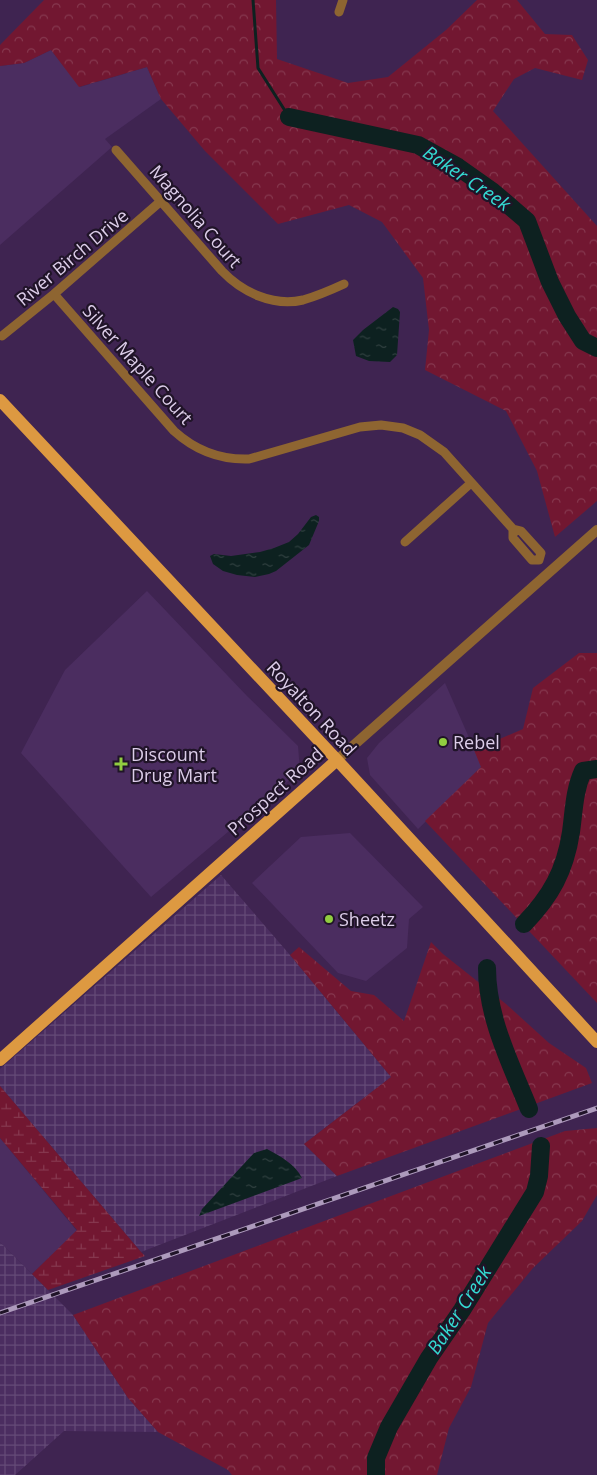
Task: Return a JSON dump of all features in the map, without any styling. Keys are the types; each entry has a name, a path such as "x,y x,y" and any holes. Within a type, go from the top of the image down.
{"main road":[{"name":"Royalton Road","path":"0,400 337,760 597,1042"},
{"name":"Prospect Road","path":"0,1060 337,760"}],"street":[{"path":"339,12 343,0"},
{"name":"Magnolia Court","path":"116,150 222,271 235,284 250,293 264,298 292,301 303,300 344,284"},
{"name":"River Birch Drive","path":"1,338 161,202"},
{"name":"Silver Maple Court","path":"54,294 174,431 206,453 233,459 249,459 371,425 392,426 412,431 437,446 513,529 513,538 532,560 539,560 550,572"},
{"path":"404,542 471,483"},
{"name":"Prospect Road","path":"337,760 597,530"}],"shaded area":[{"path":"51,50 80,87 147,67 161,99 105,139 112,147 0,245 0,66 24,63"},
{"path":"147,591 247,696 298,746 300,771 151,897 21,753 65,670"},
{"path":"445,683 482,767 418,829 370,775 367,758 379,743"},
{"path":"350,833 423,907 409,919 407,948 366,981 338,973 252,883 301,837"},
{"path":"221,875 391,1077 304,1144 337,1176 141,1252 0,1086 0,1069"},
{"path":"0,1138 77,1231 32,1274 0,1242"},
{"path":"0,1242 73,1315 128,1398 158,1432 64,1431 15,1475 0,1475"}],"green space":[{"path":"44,0 276,0 277,59 348,83 388,77 446,30 477,0 517,0 545,34 572,35 588,60 582,80 535,68 514,79 493,111 597,226 597,501 555,537 537,471 506,411 425,370 429,330 423,278 382,222 349,205 278,224 205,151 161,99 147,67 79,87 51,50 24,63 0,66 0,45"},
{"path":"579,653 597,653 597,1003 425,821 481,767 474,750 523,729 533,688"},
{"path":"431,942 443,954 506,1004 549,1043 586,1068 592,1083 337,1176 304,1144 391,1077 290,955 299,947 351,991 374,995 404,1021"},
{"path":"0,1086 145,1256 48,1290 32,1274 77,1230 0,1138"},
{"path":"597,1128 597,1195 582,1221 533,1268 488,1323 471,1387 449,1428 437,1475 232,1475 228,1470 158,1432 128,1398 73,1315 565,1131"}],"water":[{"path":"393,307 400,312 397,355 390,362 369,361 356,356 353,340"},
{"path":"316,515 319,517 319,521 309,545 276,571 255,577 237,575 223,571 213,564 210,556 214,554 231,556 260,552 289,542 311,517"},
{"path":"267,1149 291,1165 302,1178 199,1216 202,1209 254,1153"}],"waterway":[{"path":"253,0 258,68 289,117"},
{"name":"Baker Creek","path":"289,117 418,145 458,167 492,191 527,221 550,282 567,316 583,341 597,348"},
{"name":"Baker Creek","path":"524,924 534,914 549,893 561,871 571,832 576,794 583,771 597,769"},
{"name":"Baker Creek","path":"487,968 491,1005 501,1040 529,1109"},
{"name":"Baker Creek","path":"376,1475 376,1458 389,1427 429,1358 462,1310 535,1192 539,1176 541,1146"}],"railway":[{"path":"0,1313 597,1108"}],"place":[{"name":"Rebel","path":"443,742"},
{"name":"Discount Drug Mart","path":"121,764"},
{"name":"Sheetz","path":"329,919"}]}
